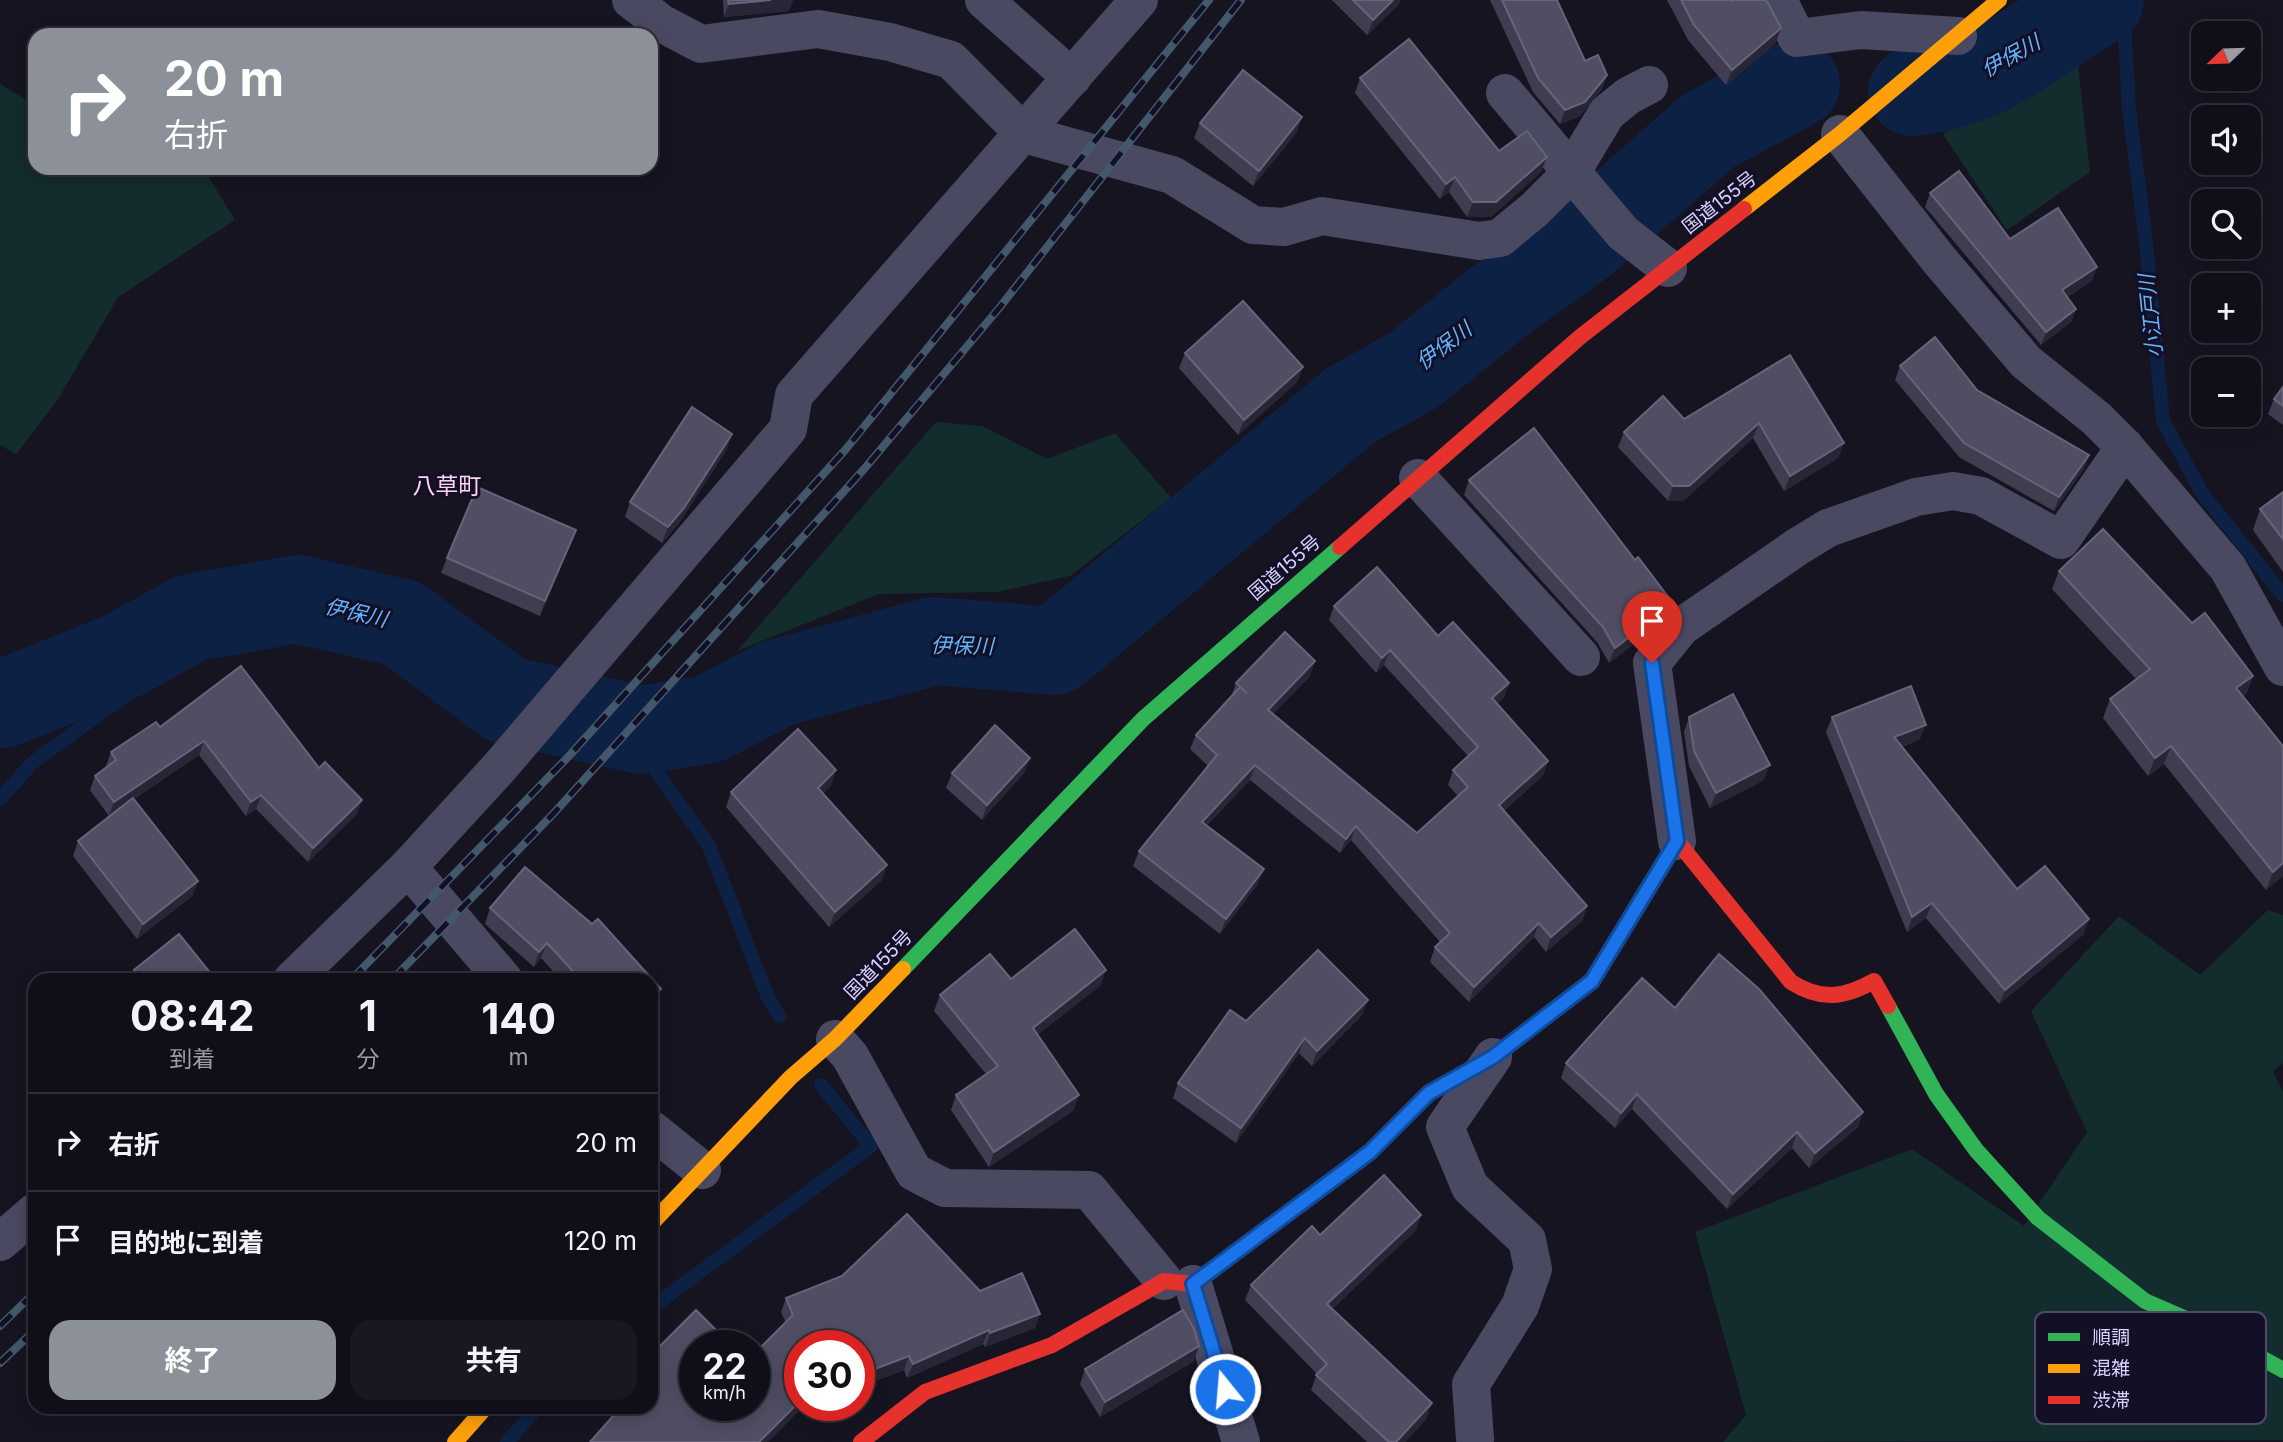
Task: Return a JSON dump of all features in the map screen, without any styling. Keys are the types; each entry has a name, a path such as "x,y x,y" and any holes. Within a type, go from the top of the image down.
{"main road":[{"name":"国道155号","path":"658,1217 791,1077 835,1039 1143,719 1580,337 1840,134 1998,0"},
{"path":"861,1442 925,1392 1052,1345 1179,1282 1370,1152 1429,1093 1493,1057 1592,981 1677,841 1791,982 1809,995 1832,998 1852,994 1874,981 1936,1094 1976,1150 2038,1218 2145,1301 2170,1312"},
{"path":"2266,1361 2283,1370"},
{"path":"455,1442 480,1414"}],"street":[{"path":"631,0 661,23 701,44 818,29 890,42 951,60 1024,134 1172,174 1253,225 1284,227 1322,216 1479,241 1500,238 1584,186 1607,113 1628,96 1649,85"},
{"path":"984,0 1072,78"},
{"path":"299,973 408,867 564,695 788,429 794,395 976,183 1024,134 1139,0"},
{"path":"1778,0 1797,38 1861,30 1958,36"},
{"path":"1505,93 1623,233 1668,268"},
{"path":"1840,134 1940,261 2026,362 2097,419 2125,447 2228,568 2283,667"},
{"path":"1677,841 1652,663 1681,627 1828,528 1916,497 1953,491 1981,495 2061,540 2125,447"},
{"path":"1418,478 1581,657"},
{"path":"408,867 498,973"},
{"path":"835,1039 850,1056 914,1172 945,1188 1089,1190 1179,1282 1241,1442"},
{"path":"1475,1439 1471,1384 1520,1306 1533,1269 1527,1240 1470,1187 1445,1127 1493,1057"},
{"path":"658,1135 702,1170"},
{"path":"0,1242 28,1218"}],"green space":[{"path":"2076,46 2090,172 2007,230 1943,134"},
{"path":"0,84 28,101 28,175 207,175 235,220 118,297 57,401 16,454 0,445"},
{"path":"936,422 982,426 1047,459 1115,433 1171,498 1070,576 997,592 879,594 737,651"},
{"path":"2268,910 2283,915 2283,1063 2273,1071 2283,1092 2283,1440 1723,1442 1746,1415 1695,1232 1912,1149 2024,1226 2087,1132 2031,1011 2119,916 2200,975"}],"building":[{"path":"728,0 771,0 729,4"},
{"path":"1353,0 1393,0 1373,20"},
{"path":"1502,0 1557,0 1585,61 1598,55 1607,75 1585,102 1565,110 1538,78"},
{"path":"1681,0 1765,0 1781,28 1732,70 1694,25"},
{"path":"1409,39 1499,151 1527,131 1547,157 1496,202 1473,202 1455,177 1446,184 1360,78"},
{"path":"1243,70 1302,117 1259,171 1200,123"},
{"path":"1959,171 2010,239 2058,208 2097,267 2062,290 2076,309 2046,332 1930,193"},
{"path":"1243,301 1303,367 1244,420 1185,353"},
{"path":"1935,337 1977,390 2089,455 2059,497 1964,443 1900,366"},
{"path":"1790,355 1844,443 1790,476 1759,423 1689,486 1673,486 1624,432 1663,396 1684,419"},
{"path":"2283,387 2283,406 2274,399"},
{"path":"692,407 732,434 684,508 668,527 630,502"},
{"path":"1534,428 1635,560 1638,557 1669,598 1653,619 1615,648 1603,627 1469,480"},
{"path":"477,487 576,530 545,601 447,558"},
{"path":"2283,492 2283,539 2260,509"},
{"path":"2103,529 2192,623 2205,613 2253,676 2236,688 2283,746 2283,863 2273,872 2171,746 2155,758 2110,699 2150,669 2059,571"},
{"path":"1377,567 1438,636 1453,622 1509,683 1492,698 1548,761 1499,805 1587,906 1551,937 1539,923 1474,987 1435,947 1450,933 1356,826 1346,839 1255,765 1202,822 1264,869 1226,919 1139,851 1217,755 1196,735 1240,687 1247,693 1236,683 1285,632 1315,661 1268,710 1417,833 1468,787 1453,770 1478,747 1390,650 1382,658 1334,606"},
{"path":"241,666 319,768 325,762 362,800 313,848 261,795 251,802 204,741 114,802 95,776 116,760 111,752 156,722 160,727"},
{"path":"1911,686 1926,725 1894,737 2017,889 2045,866 2089,919 2005,990 1932,903 1912,917 1832,717"},
{"path":"1733,694 1770,765 1716,793 1694,751 1689,717"},
{"path":"995,725 1030,758 987,805 952,773"},
{"path":"798,729 836,770 818,788 887,865 835,912 731,792"},
{"path":"133,798 198,881 143,924 78,841"},
{"path":"525,867 592,924 598,919 647,973 575,973 547,943 539,952 490,908"},
{"path":"1075,929 1106,970 1033,1028 1079,1095 994,1152 956,1095 998,1066 940,995 990,954 1011,979"},
{"path":"179,934 210,973 136,973 134,970"},
{"path":"1318,950 1368,1000 1317,1051 1305,1038 1241,1128 1178,1083 1230,1010 1246,1021"},
{"path":"1719,954 1759,989 1863,1112 1815,1153 1797,1132 1733,1194 1637,1094 1621,1113 1566,1063 1642,978 1675,1008"},
{"path":"1384,1175 1421,1215 1327,1304 1432,1403 1396,1442 1389,1442 1316,1375 1327,1364 1251,1285 1312,1226 1320,1235"},
{"path":"907,1214 980,1291 1022,1273 1040,1314 990,1333 989,1330 913,1364 909,1356 875,1369 875,1330 784,1330 784,1417 759,1442 590,1442 615,1414 658,1414 658,1348 696,1310 716,1330 679,1330 679,1421 770,1421 770,1338 793,1315 786,1298 842,1276"},
{"path":"1183,1310 1194,1329 1199,1346 1105,1402 1085,1369"}],"waterway":[{"name":"伊保川","path":"1912,92 1966,80 1990,69 2100,0"},
{"name":"小江戸川","path":"2123,0 2129,110 2145,233 2163,421 2202,493 2283,595"},
{"name":"伊保川","path":"0,705 122,656 191,618 297,599 402,623 506,700 641,730 709,719 778,683 934,641 1055,651 1351,405 1414,370 1498,302 1582,242 1708,131 1796,84"},
{"path":"0,799 32,763 141,684"},
{"path":"641,730 656,771 709,846 767,995 779,1016"},
{"path":"658,1303 871,1146 821,1085"},
{"path":"507,1442 532,1414"}],"railway":[{"path":"358,973 569,756 846,449 1209,0"},
{"path":"399,973 554,813 865,468 1000,307 1241,0"},
{"path":"0,1326 28,1299"},
{"path":"0,1363 28,1337"}],"traffic: fast":[{"path":"903,969 1143,719 1340,547"},
{"path":"1888,1006 1936,1094 1976,1150 2038,1218 2145,1301 2170,1312"},
{"path":"2266,1361 2283,1370"}],"traffic: slow":[{"path":"1744,209 1840,134 1999,0"},
{"path":"658,1217 791,1077 835,1039 903,969"},
{"path":"1276,1222 1370,1152 1429,1093 1493,1057 1558,1007"},
{"path":"455,1442 480,1414"}],"traffic: jam":[{"path":"1340,547 1580,337 1744,209"},
{"path":"1558,1007 1592,981 1677,841 1791,982 1812,992 1833,995 1853,991 1874,981 1888,1006"},
{"path":"861,1442 925,1392 1052,1345 1164,1281 1193,1284 1276,1222"}],"district":[{"name":"八草町","path":"447,486"}],"route":[{"path":"1225,1389 1193,1284 1370,1152 1429,1093 1493,1057 1592,981 1677,841 1652,663"}]}
